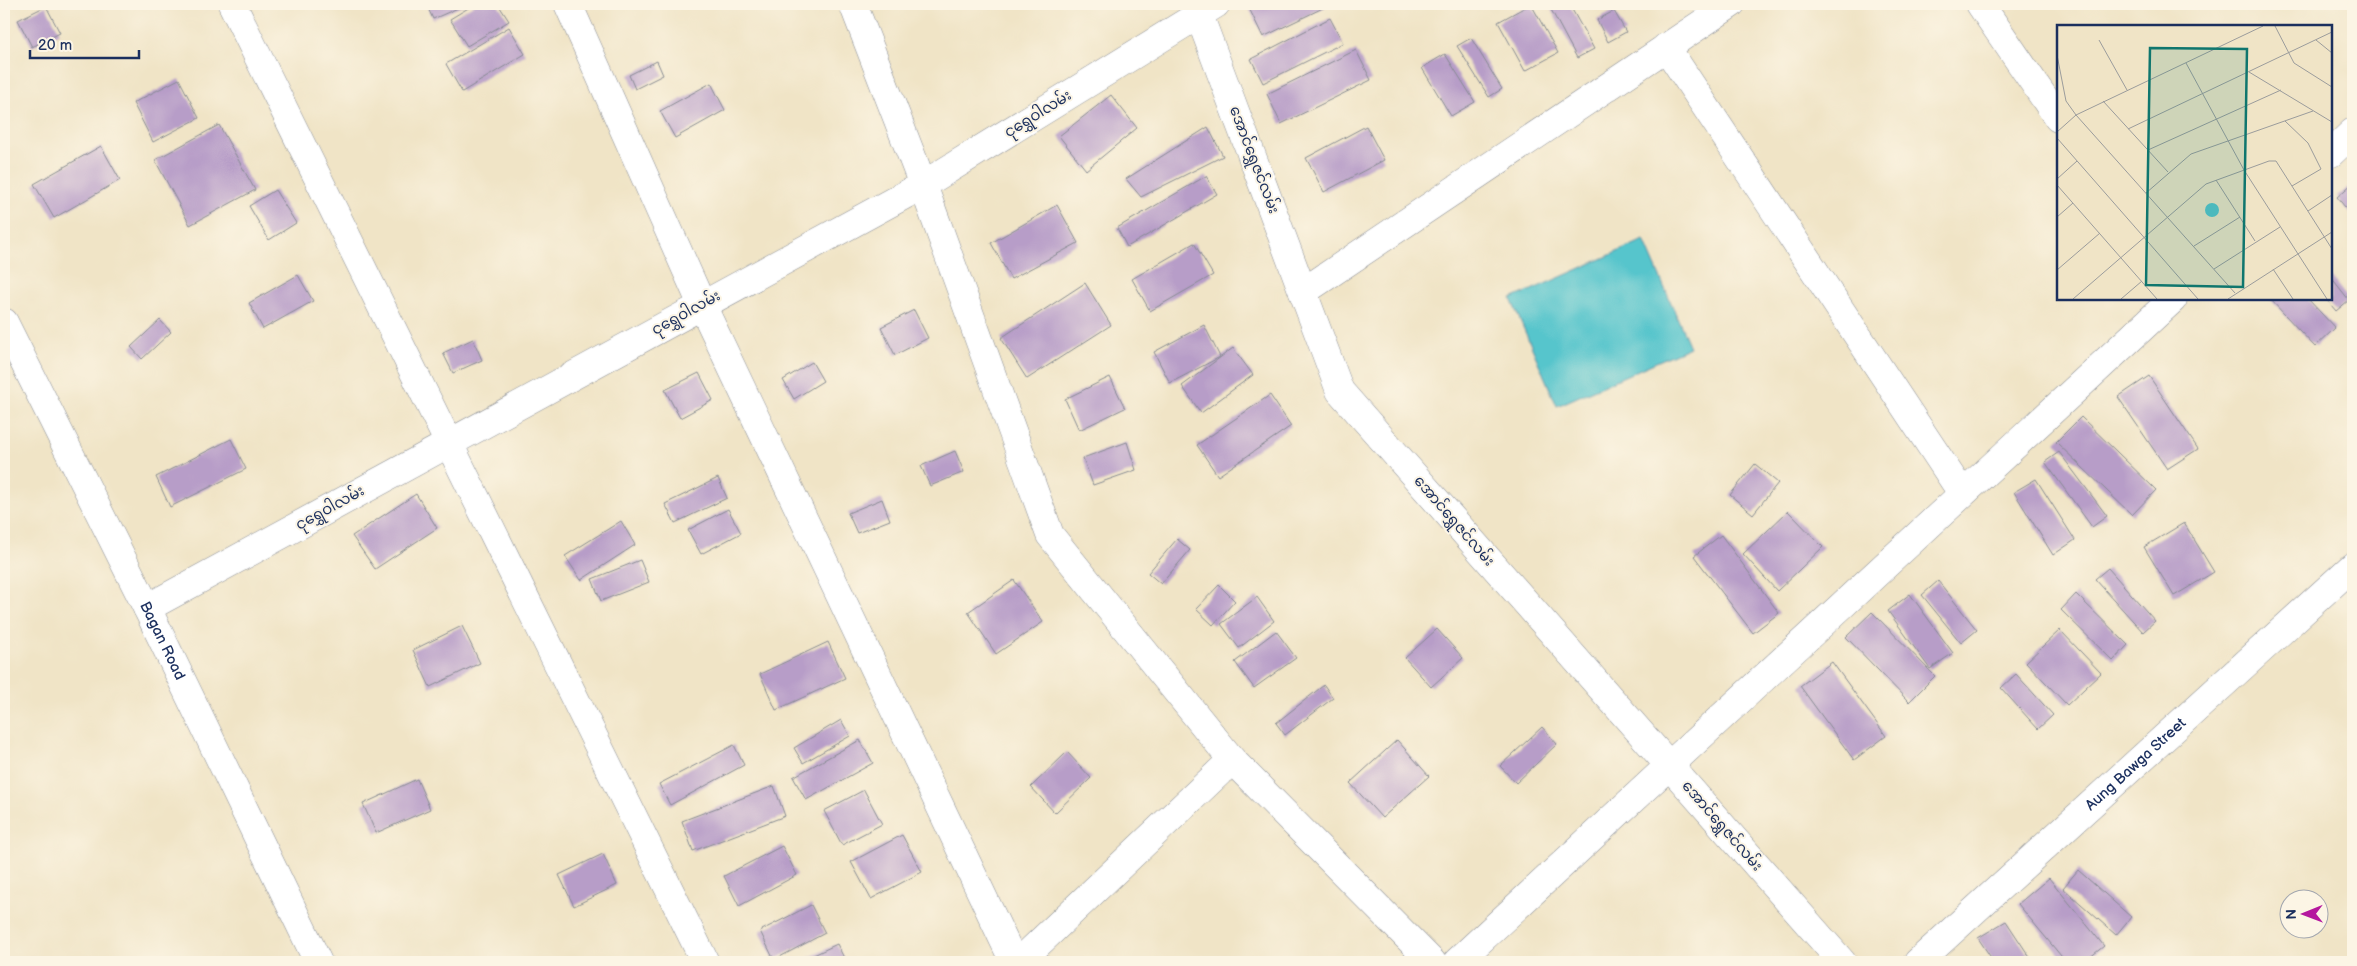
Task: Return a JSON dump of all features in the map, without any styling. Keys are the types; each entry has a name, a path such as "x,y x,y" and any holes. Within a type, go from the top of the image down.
{"street":[{"path":"232,4 450,442 705,962"},
{"path":"568,4 702,305 1014,962"},
{"path":"853,4 923,185 1050,536 1232,760 1432,962"},
{"path":"1303,292 1731,4"},
{"path":"1980,4 2057,117"},
{"name":"ငုရွှေဝါလမ်း","path":"147,608 923,185 1203,7"},
{"name":"အောင်ရွှေဇင်လမ်း","path":"1203,7 1303,292 1340,391 1842,962"},
{"path":"1666,47 1962,493"},
{"path":"2332,152 2353,132"},
{"path":"1457,962 2172,300"},
{"name":"Bagan Road","path":"4,322 147,608 318,962"},
{"name":"Aung Bawga Street","path":"1918,962 2353,566"},
{"path":"1019,962 1232,760"}],"water":[{"path":"1644,240 1690,347 1557,406 1511,299"}],"building":[{"path":"426,4 467,4 433,19"},
{"path":"475,4 498,4 509,21 467,46 450,19"},
{"path":"1247,4 1331,4 1263,37"},
{"path":"1531,4 1558,53 1525,71 1498,22"},
{"path":"1548,4 1569,4 1594,49 1577,58"},
{"path":"1619,4 1636,4 1625,11"},
{"path":"46,6 60,33 32,47 18,20"},
{"path":"1614,11 1626,32 1608,42 1597,20"},
{"path":"1330,18 1343,43 1263,83 1251,59"},
{"path":"509,27 525,54 462,92 446,64"},
{"path":"1471,38 1502,89 1489,97 1457,46"},
{"path":"1356,50 1371,80 1281,124 1267,94"},
{"path":"1445,54 1475,102 1451,116 1422,68"},
{"path":"657,61 663,75 635,89 629,75"},
{"path":"179,79 199,118 153,142 133,103"},
{"path":"711,83 725,110 675,138 660,111"},
{"path":"1111,95 1137,128 1086,170 1059,136"},
{"path":"219,125 255,190 190,225 155,160"},
{"path":"1366,126 1384,160 1324,192 1306,158"},
{"path":"1208,127 1223,156 1141,197 1126,179"},
{"path":"101,146 120,180 54,218 34,184"},
{"path":"1206,176 1217,194 1127,247 1117,228"},
{"path":"2353,183 2353,217 2337,197"},
{"path":"275,190 296,223 269,240 249,206"},
{"path":"1057,205 1078,243 1011,279 991,243"},
{"path":"1194,243 1213,275 1150,311 1132,279"},
{"path":"298,275 313,301 263,329 249,303"},
{"path":"2332,278 2349,300 2336,311 2327,300 2332,300"},
{"path":"1085,283 1111,325 1027,379 1001,338"},
{"path":"2271,300 2309,300 2335,328 2315,347"},
{"path":"914,310 928,338 895,355 881,327"},
{"path":"160,320 171,332 142,359 131,347"},
{"path":"1204,325 1220,357 1170,383 1154,352"},
{"path":"473,339 482,360 453,373 443,353"},
{"path":"1233,348 1253,375 1201,413 1182,386"},
{"path":"812,362 823,381 794,399 783,380"},
{"path":"699,373 713,400 680,418 665,390"},
{"path":"2149,376 2198,449 2167,469 2118,397"},
{"path":"1110,377 1125,408 1079,430 1065,399"},
{"path":"1270,395 1291,426 1218,476 1197,445"},
{"path":"2081,417 2156,490 2132,515 2056,442"},
{"path":"231,439 246,469 170,507 156,477"},
{"path":"1127,442 1136,470 1093,485 1083,458"},
{"path":"955,451 964,472 930,486 921,466"},
{"path":"2059,452 2107,516 2092,527 2045,462"},
{"path":"1755,464 1778,483 1753,514 1730,495"},
{"path":"718,478 727,498 675,523 665,504"},
{"path":"2036,479 2075,540 2053,555 2014,492"},
{"path":"416,494 437,528 375,569 352,536"},
{"path":"882,499 890,520 857,533 848,513"},
{"path":"728,509 741,533 701,554 688,530"},
{"path":"1788,511 1823,547 1777,591 1743,554"},
{"path":"621,521 635,545 581,580 565,556"},
{"path":"2184,523 2214,572 2174,596 2144,547"},
{"path":"1721,535 1779,613 1753,633 1694,556"},
{"path":"1177,539 1190,550 1161,584 1148,573"},
{"path":"640,560 649,582 601,601 592,579"},
{"path":"2108,568 2155,621 2143,632 2095,579"},
{"path":"1014,580 1043,622 996,654 968,612"},
{"path":"1938,581 1977,630 1961,643 1922,595"},
{"path":"1219,585 1235,601 1213,625 1196,609"},
{"path":"1910,594 1953,653 1930,669 1888,611"},
{"path":"2076,594 2128,645 2113,661 2061,610"},
{"path":"1257,597 1274,621 1239,648 1221,624"},
{"path":"1872,612 1935,676 1909,702 1846,637"},
{"path":"462,626 480,663 430,687 413,650"},
{"path":"1437,629 1463,658 1431,687 1405,658"},
{"path":"2060,630 2101,673 2067,705 2026,662"},
{"path":"1276,631 1296,658 1254,688 1235,662"},
{"path":"828,642 845,678 776,710 760,674"},
{"path":"1832,662 1886,736 1854,760 1800,686"},
{"path":"2016,674 2053,715 2038,729 2001,688"},
{"path":"1324,685 1333,698 1285,735 1276,723"},
{"path":"841,720 850,736 803,763 794,748"},
{"path":"1542,727 1557,744 1516,783 1500,766"},
{"path":"860,740 873,763 806,800 793,777"},
{"path":"1397,740 1429,776 1382,818 1350,783"},
{"path":"734,745 744,765 670,805 659,784"},
{"path":"1067,752 1091,778 1055,813 1031,787"},
{"path":"417,779 430,809 376,833 363,804"},
{"path":"774,786 785,816 693,851 682,821"},
{"path":"864,790 882,824 842,845 824,811"},
{"path":"902,835 922,872 871,899 851,862"},
{"path":"782,846 797,875 739,906 724,876"},
{"path":"603,854 617,885 574,906 559,875"},
{"path":"2078,870 2131,917 2116,935 2063,888"},
{"path":"2049,878 2104,946 2084,962 2066,962 2018,904"},
{"path":"811,905 825,933 774,960 760,931"},
{"path":"2006,921 2033,962 1994,962 1978,938"},
{"path":"837,944 846,962 799,962"}]}
